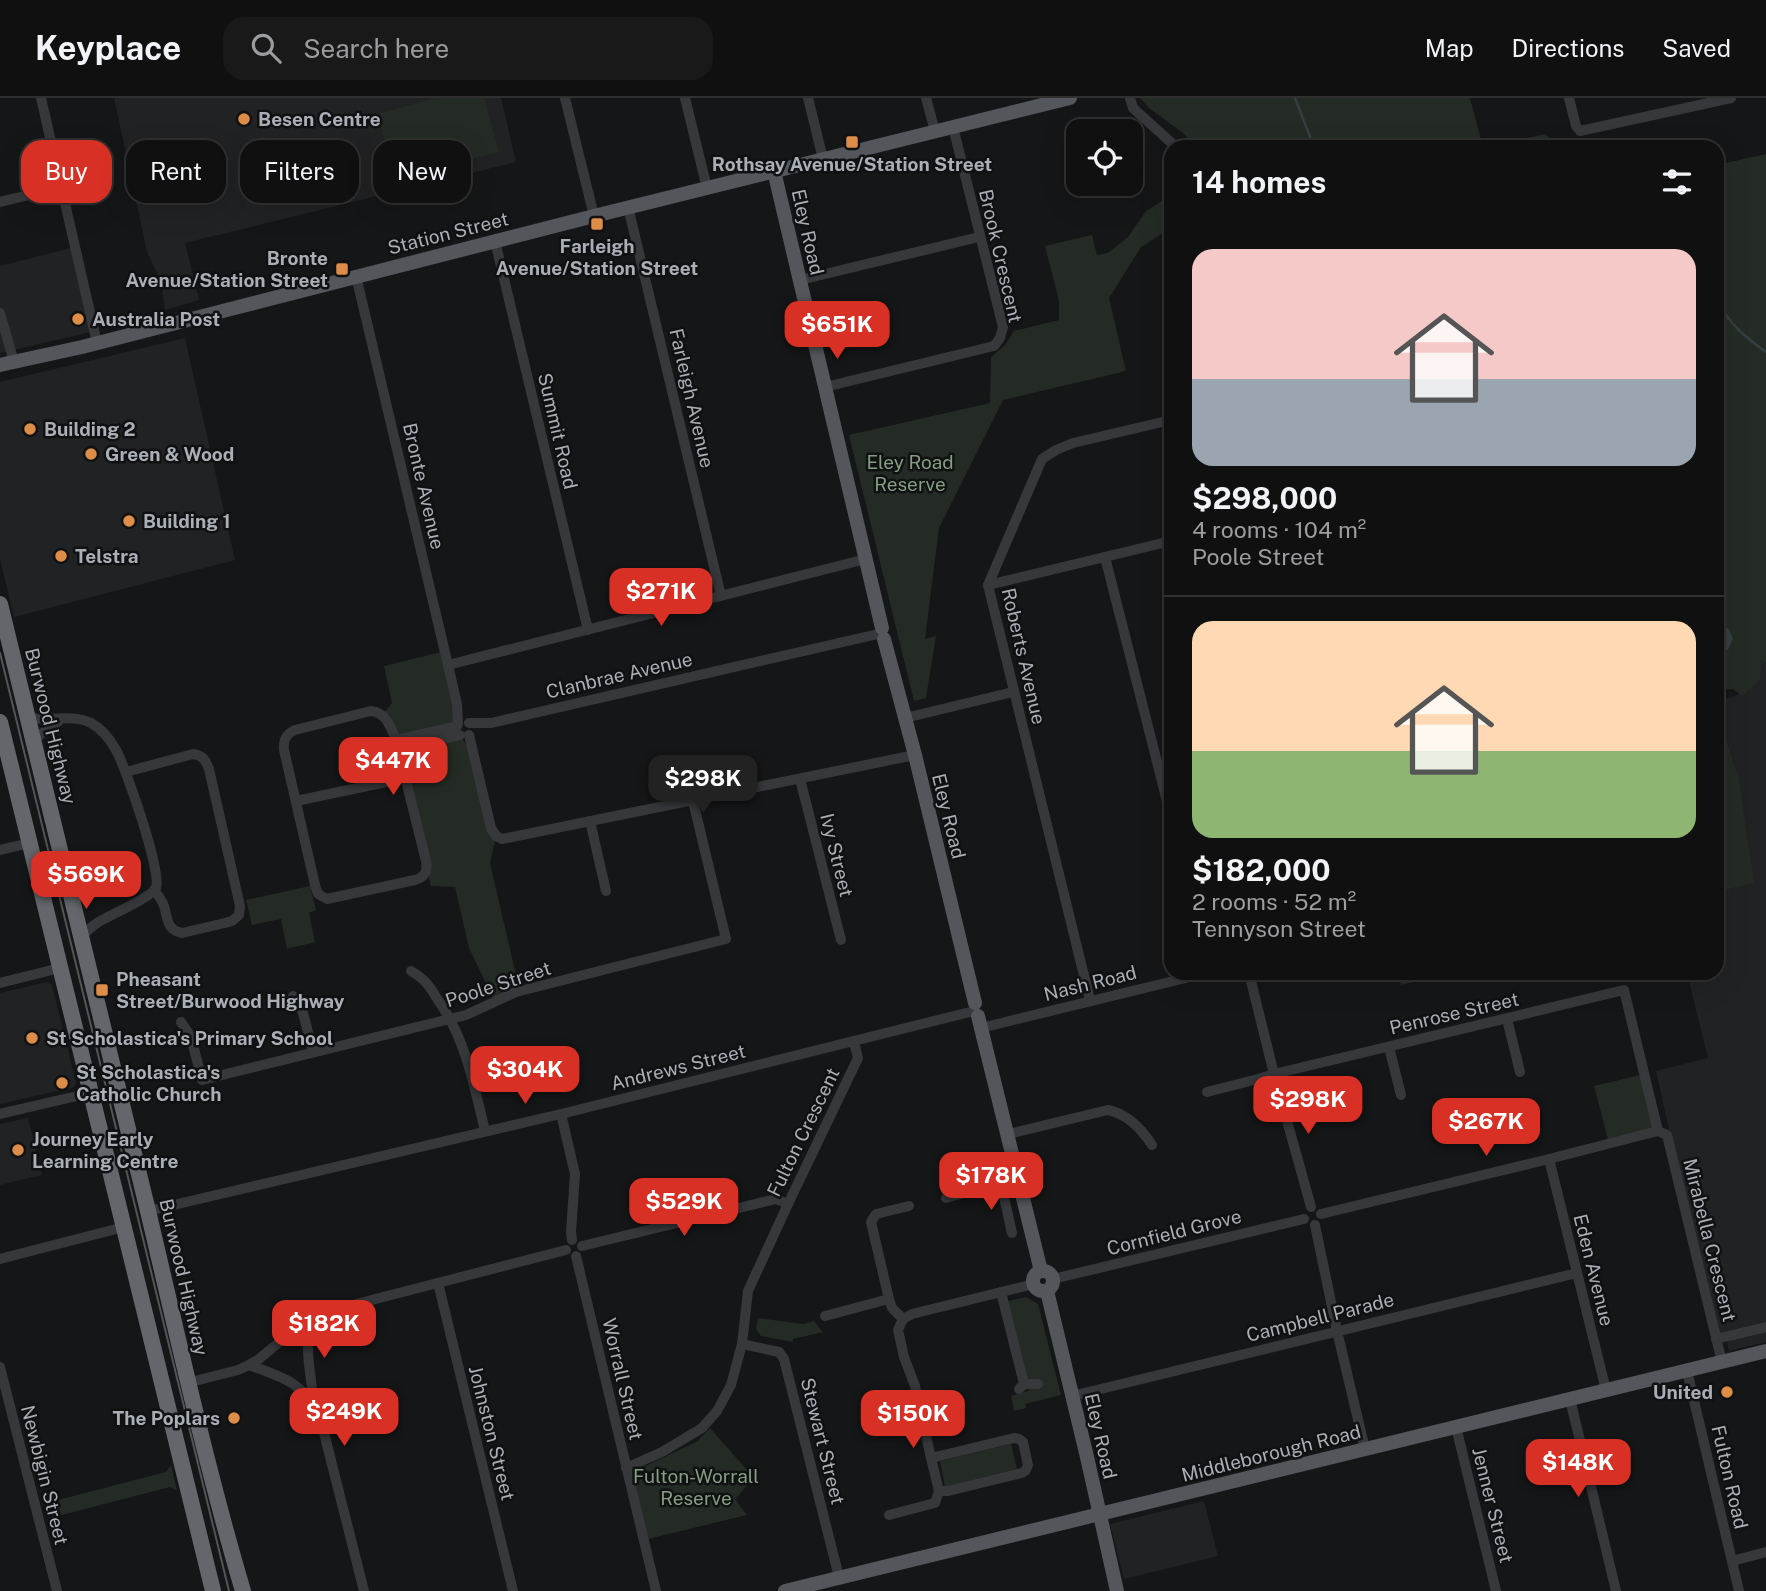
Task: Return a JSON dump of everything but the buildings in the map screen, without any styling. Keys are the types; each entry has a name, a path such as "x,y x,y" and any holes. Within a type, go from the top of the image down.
{"highway":[{"name":"Burwood Highway","path":"0,604 148,1211 187,1383 243,1591"},
{"path":"0,722 213,1591"},
{"path":"200,1538 225,1532"}],"main road":[{"name":"Station Street","path":"7,364 1070,98"},
{"name":"Eley Road","path":"774,171 866,559 881,634 915,755 1117,1591"},
{"name":"Middleborough Road","path":"785,1591 1766,1351"}],"street":[{"path":"41,98 51,140"},
{"path":"565,98 594,216"},
{"path":"685,98 707,188"},
{"path":"808,98 823,159"},
{"path":"926,98 935,131"},
{"path":"1130,98 1133,108 1168,140"},
{"path":"1569,98 1580,131 1703,101 1731,98"},
{"name":"Brook Crescent","path":"825,387 994,345 1000,338 1003,327 953,127"},
{"path":"0,202 21,197"},
{"path":"66,203 97,343"},
{"name":"Farleigh Avenue","path":"628,207 721,596"},
{"path":"800,280 979,237"},
{"name":"Summit Road","path":"495,241 588,630"},
{"name":"Bronte Avenue","path":"356,276 457,704 476,762 491,828 502,839 590,821"},
{"path":"0,313 7,364"},
{"name":"Roberts Avenue","path":"1090,1000 988,585 1042,459 1073,443 1164,422"},
{"path":"988,585 1164,543"},
{"path":"1105,557 1164,789"},
{"path":"448,665 866,559"},
{"name":"Clanbrae Avenue","path":"397,745 881,634"},
{"path":"905,718 1013,691"},
{"path":"371,711 382,715 390,726 397,745 426,861 426,871 415,880 332,899 322,897 317,890 284,750 286,736 290,732 371,711"},
{"path":"28,718 81,719 100,729 116,748 148,840 157,881 154,890 146,897 112,914 81,937"},
{"path":"33,740 62,719"},
{"path":"125,772 194,754 205,760 240,906 239,915 225,923 176,932 169,925 163,905 154,890"},
{"path":"606,891 590,821 915,755"},
{"path":"296,802 405,778"},
{"name":"Ivy Street","path":"800,779 841,940"},
{"name":"Poole Street","path":"181,1022 191,1037 202,1080 466,1015 516,992 726,939 693,801"},
{"path":"0,850 30,843"},
{"path":"76,915 89,917 112,914"},
{"path":"0,982 60,968"},
{"path":"411,971 424,979 460,1037 485,1131"},
{"name":"Nash Road","path":"976,1015 1090,1000 1176,980"},
{"path":"1251,980 1311,1207"},
{"name":"Penrose Street","path":"1207,1091 1624,990 1658,1131"},
{"path":"293,996 303,1013 313,1051"},
{"name":"Andrews Street","path":"148,1211 976,1015"},
{"path":"1507,1019 1520,1072"},
{"name":"Fulton Crescent","path":"626,1468 662,1452 702,1429 717,1411 731,1385 742,1344 748,1291 858,1058 854,1042"},
{"path":"1389,1047 1401,1095"},
{"path":"0,1114 90,1093"},
{"path":"1008,1134 1108,1110 1121,1113 1144,1133 1152,1145"},
{"name":"Worrall Street","path":"561,1114 575,1174 571,1233 656,1591"},
{"path":"1321,1213 1658,1131"},
{"name":"Mirabella Crescent","path":"1658,1131 1667,1135 1722,1362"},
{"name":"Eden Avenue","path":"1549,1159 1606,1390"},
{"path":"946,1198 1019,1178"},
{"path":"1001,1184 1012,1233"},
{"path":"187,1383 249,1365 300,1325 325,1312 776,1199 788,1204"},
{"path":"889,1515 935,1503 939,1491 915,1385 904,1357 898,1330 903,1319 892,1308 889,1299 871,1222 876,1214 909,1206"},
{"path":"1311,1207 1321,1213"},
{"path":"1311,1207 1305,1211 1304,1219 1309,1225 1315,1225 1320,1220 1321,1213"},
{"name":"Cornfield Grove","path":"903,1319 912,1314 1044,1281 1304,1219"},
{"path":"1315,1225 1336,1331 1365,1449"},
{"path":"0,1259 124,1227"},
{"name":"Campbell Parade","path":"1072,1396 1577,1273"},
{"name":"Johnston Street","path":"438,1283 513,1591"},
{"path":"1001,1292 1021,1386 1038,1384"},
{"path":"825,1316 889,1299"},
{"path":"312,1401 313,1388 307,1357 309,1341 313,1327 325,1312"},
{"path":"1716,1339 1766,1327"},
{"name":"Stewart Street","path":"742,1344 779,1352 784,1359 839,1577"},
{"path":"249,1365 286,1379 302,1389 319,1413 364,1591"},
{"name":"Newbigin Street","path":"0,1367 57,1591"},
{"name":"Fulton Road","path":"1687,1371 1738,1591"},
{"path":"1570,1399 1616,1591"},
{"name":"Jenner Street","path":"1456,1427 1496,1591"},
{"path":"931,1458 1014,1438 1023,1442 1028,1465 1022,1473 939,1491"},
{"path":"1732,1561 1766,1552"},
{"path":"809,1591 822,1582"}],"shaded area":[{"path":"114,98 501,98 516,162 471,173 471,140 373,140 373,197 359,200 359,140 240,140 240,203 348,203 185,243 199,300 165,310 161,281 147,252 136,203 226,203 226,140 126,140 126,154"},
{"path":"71,248 91,332 0,353 0,266"},
{"path":"185,338 235,560 14,617 0,559 0,382"},
{"path":"1724,627 1729,629 1733,639 1724,653"},
{"path":"1766,657 1766,1342 1729,1351 1726,1337 1716,1339 1656,1071 1708,1058 1689,980 1724,980 1724,890 1753,883 1739,779 1724,732 1724,700 1749,690 1761,659"},
{"name":"St Scholastica's Primary School","path":"47,982 52,985 76,1083 74,1087 0,1104 0,993"},
{"name":"Journey Early Learning Centre","path":"28,1118 42,1175 0,1185 0,1124"},
{"path":"1204,1501 1218,1556 1124,1579 1110,1524"}],"green space":[{"path":"436,98 484,98 499,152 471,159 471,140 384,140 377,114"},
{"path":"1140,98 1470,98 1481,140 1190,140"},
{"path":"1545,134 1552,140 1518,140"},
{"path":"1766,154 1766,663 1761,660 1760,680 1742,696 1733,689 1724,690 1724,163"},
{"name":"Eley Road Reserve","path":"1164,199 1164,232 1141,247 1109,298 1126,371 1003,400 939,528 925,639 936,636 926,698 914,701 849,435 990,403 991,357 1005,345 1014,331 1059,320 1059,301 1045,246 1092,235 1097,255 1108,253 1128,237 1146,211"},
{"path":"441,652 461,736 476,762 496,836 490,863 520,992 495,1002 469,948 455,887 431,886 405,778 382,715 392,703 384,666"},
{"path":"1724,732 1739,779 1754,883 1724,890"},
{"path":"310,886 316,910 309,913 315,942 287,949 281,919 252,925 246,900"},
{"path":"1400,980 1422,980 1401,985"},
{"path":"1645,1074 1658,1131 1609,1143 1594,1086"},
{"path":"1026,1297 1038,1304 1061,1395 1025,1404 1026,1408 1014,1411 1011,1396 1030,1390 1008,1301"},
{"path":"758,1318 803,1324 814,1321 823,1332 793,1339 793,1342 761,1336 756,1329"},
{"name":"Fulton-Worrall Reserve","path":"710,1428 754,1478 735,1499 747,1515 648,1539 633,1472 698,1441"},
{"path":"1011,1444 1017,1469 945,1487 940,1461"},
{"path":"171,1465 177,1491 170,1487 58,1516 53,1523 47,1497 54,1501 166,1472"}],"waterway":[{"path":"1295,98 1311,140"},
{"path":"1724,311 1737,328 1766,352"}],"tram line":[{"path":"0,653 229,1591"}],"place":[{"name":"Besen Centre","path":"244,119"},
{"name":"Rothsay Avenue/Station Street","path":"852,142"},
{"name":"Farleigh Avenue/Station Street","path":"597,224"},
{"name":"Bronte Avenue/Station Street","path":"342,269"},
{"name":"Australia Post","path":"78,319"},
{"name":"Building 2","path":"30,429"},
{"name":"Green & Wood","path":"91,454"},
{"name":"Building 1","path":"129,521"},
{"name":"Telstra","path":"61,556"},
{"name":"Pheasant Street/Burwood Highway","path":"102,990"},
{"name":"St Scholastica's Primary School","path":"32,1038"},
{"name":"St Scholastica's Catholic Church","path":"62,1083"},
{"name":"Journey Early Learning Centre","path":"18,1150"},
{"name":"United","path":"1727,1392"},
{"name":"The Poplars","path":"234,1418"}]}
